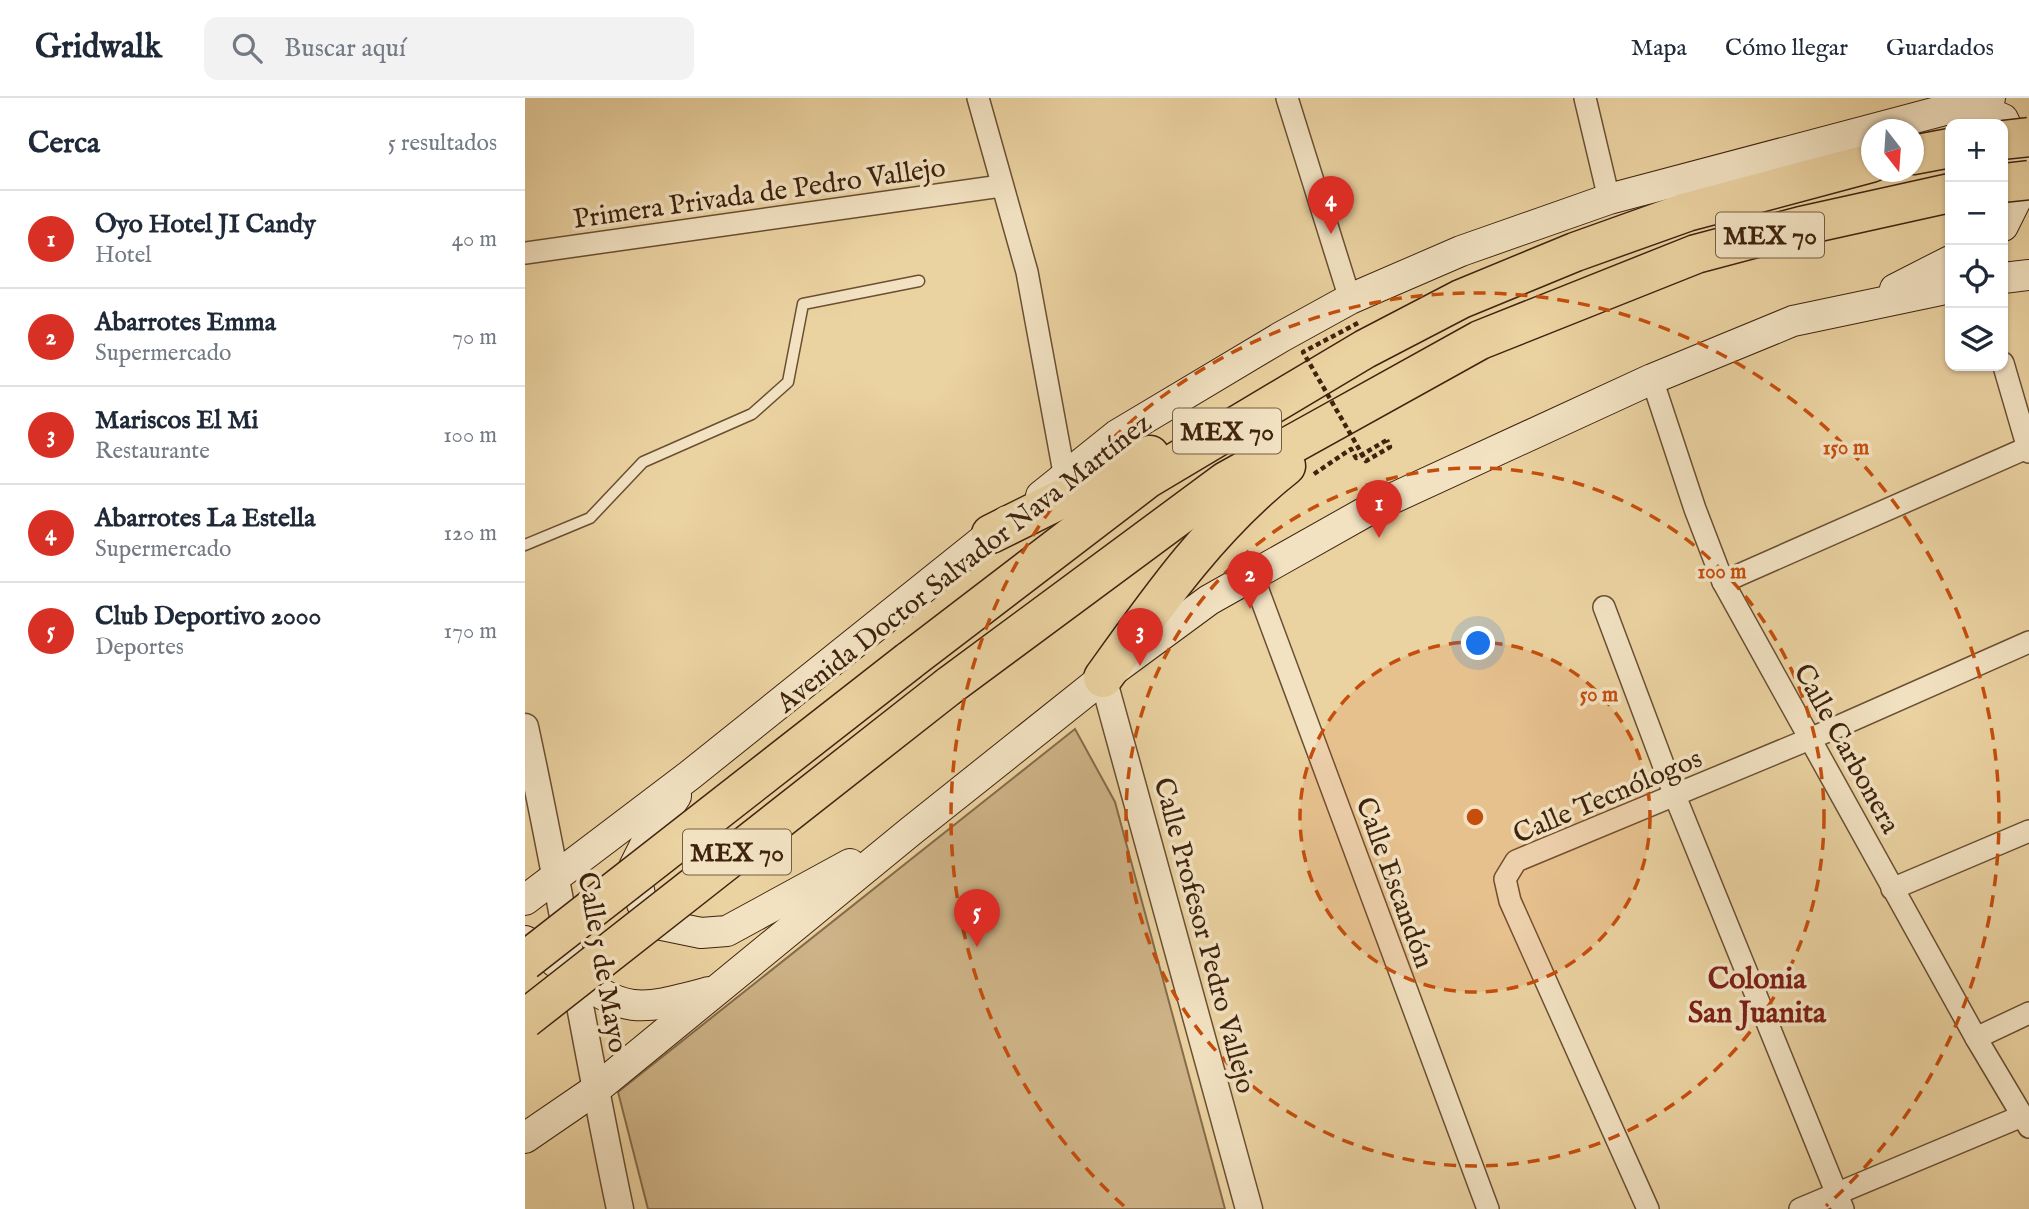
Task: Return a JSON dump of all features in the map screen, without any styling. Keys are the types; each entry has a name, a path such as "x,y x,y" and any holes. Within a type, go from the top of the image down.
{"highway":[{"path":"2008,139 2029,137"},
{"name":"Avenida Doctor Salvador Nava Martínez","path":"1924,142 1945,147"},
{"name":"Avenida Doctor Salvador Nava Martínez","path":"525,961 1147,479 1358,324 1461,299 1575,252 1687,212 1861,166"},
{"path":"2008,182 2029,180"},
{"name":"MEX 70","path":"525,1019 949,686 1226,481 1480,340 1595,293 1696,254 1801,226 1945,194"},
{"path":"991,534 1358,324"},
{"path":"1103,678 1183,566 1259,488 1372,399"}],"main road":[{"name":"Avenida Doctor Salvador Nava Martínez","path":"1924,129 1990,98"},
{"path":"1924,124 1994,115 2003,119 2022,159 2017,198 2008,216"},
{"name":"Avenida Doctor Salvador Nava Martínez","path":"525,900 690,775 1117,435 1358,324 1461,251 1609,199 1861,147"},
{"path":"1860,306 1945,264"},
{"path":"2008,277 2029,275"},
{"path":"525,1138 595,1090 911,831 1103,678 1209,600 1252,574 1376,506 1652,379 1793,321 1945,289"},
{"path":"690,775 649,837 634,867 637,889 648,915 662,925 675,929 701,933 727,931 911,831"},
{"path":"525,942 615,1001 635,1007 652,1007 719,989"}],"street":[{"path":"978,98 1027,272 1065,478"},
{"path":"1287,98 1358,324"},
{"path":"1585,98 1609,199"},
{"name":"Primera Privada de Pedro Vallejo","path":"525,253 1001,186"},
{"path":"1723,582 2029,449 2005,371"},
{"name":"Calle Carbonera","path":"1652,379 1695,509 1723,582 1812,738 1976,1038 2026,1121"},
{"name":"Calle Escandón","path":"1252,574 1488,1209"},
{"path":"1604,607 1675,796 1840,1202"},
{"name":"Calle Tecnólogos","path":"1648,1209 1510,901 1505,879 1516,861 1812,738 2029,642"},
{"name":"Calle Profesor Pedro Vallejo","path":"1103,678 1249,1209"},
{"name":"Calle 5 de Mayo","path":"525,727 557,876 595,1090 620,1209"},
{"path":"1892,888 2029,831"},
{"path":"1976,1038 2029,1013"},
{"path":"1800,1209 1840,1202 2026,1121"}],"lane":[{"path":"525,545 590,518 643,462 752,414 788,382 803,304 919,281"}],"path":[{"path":"1358,324 1303,352 1366,461 1390,447 1387,440"}],"shaded area":[{"path":"1075,729 1115,802 1225,1209 648,1209 618,1092"}],"place":[{"name":"Abarrotes La Estella","path":"1331,234"},
{"name":"Oyo Hotel JI Candy","path":"1379,538"},
{"name":"Abarrotes Emma","path":"1250,609"},
{"name":"Mariscos El Mi","path":"1140,666"},
{"name":"Club Deportivo 2000","path":"977,947"}],"district":[{"name":"Colonia San Juanita","path":"1757,995"}]}
